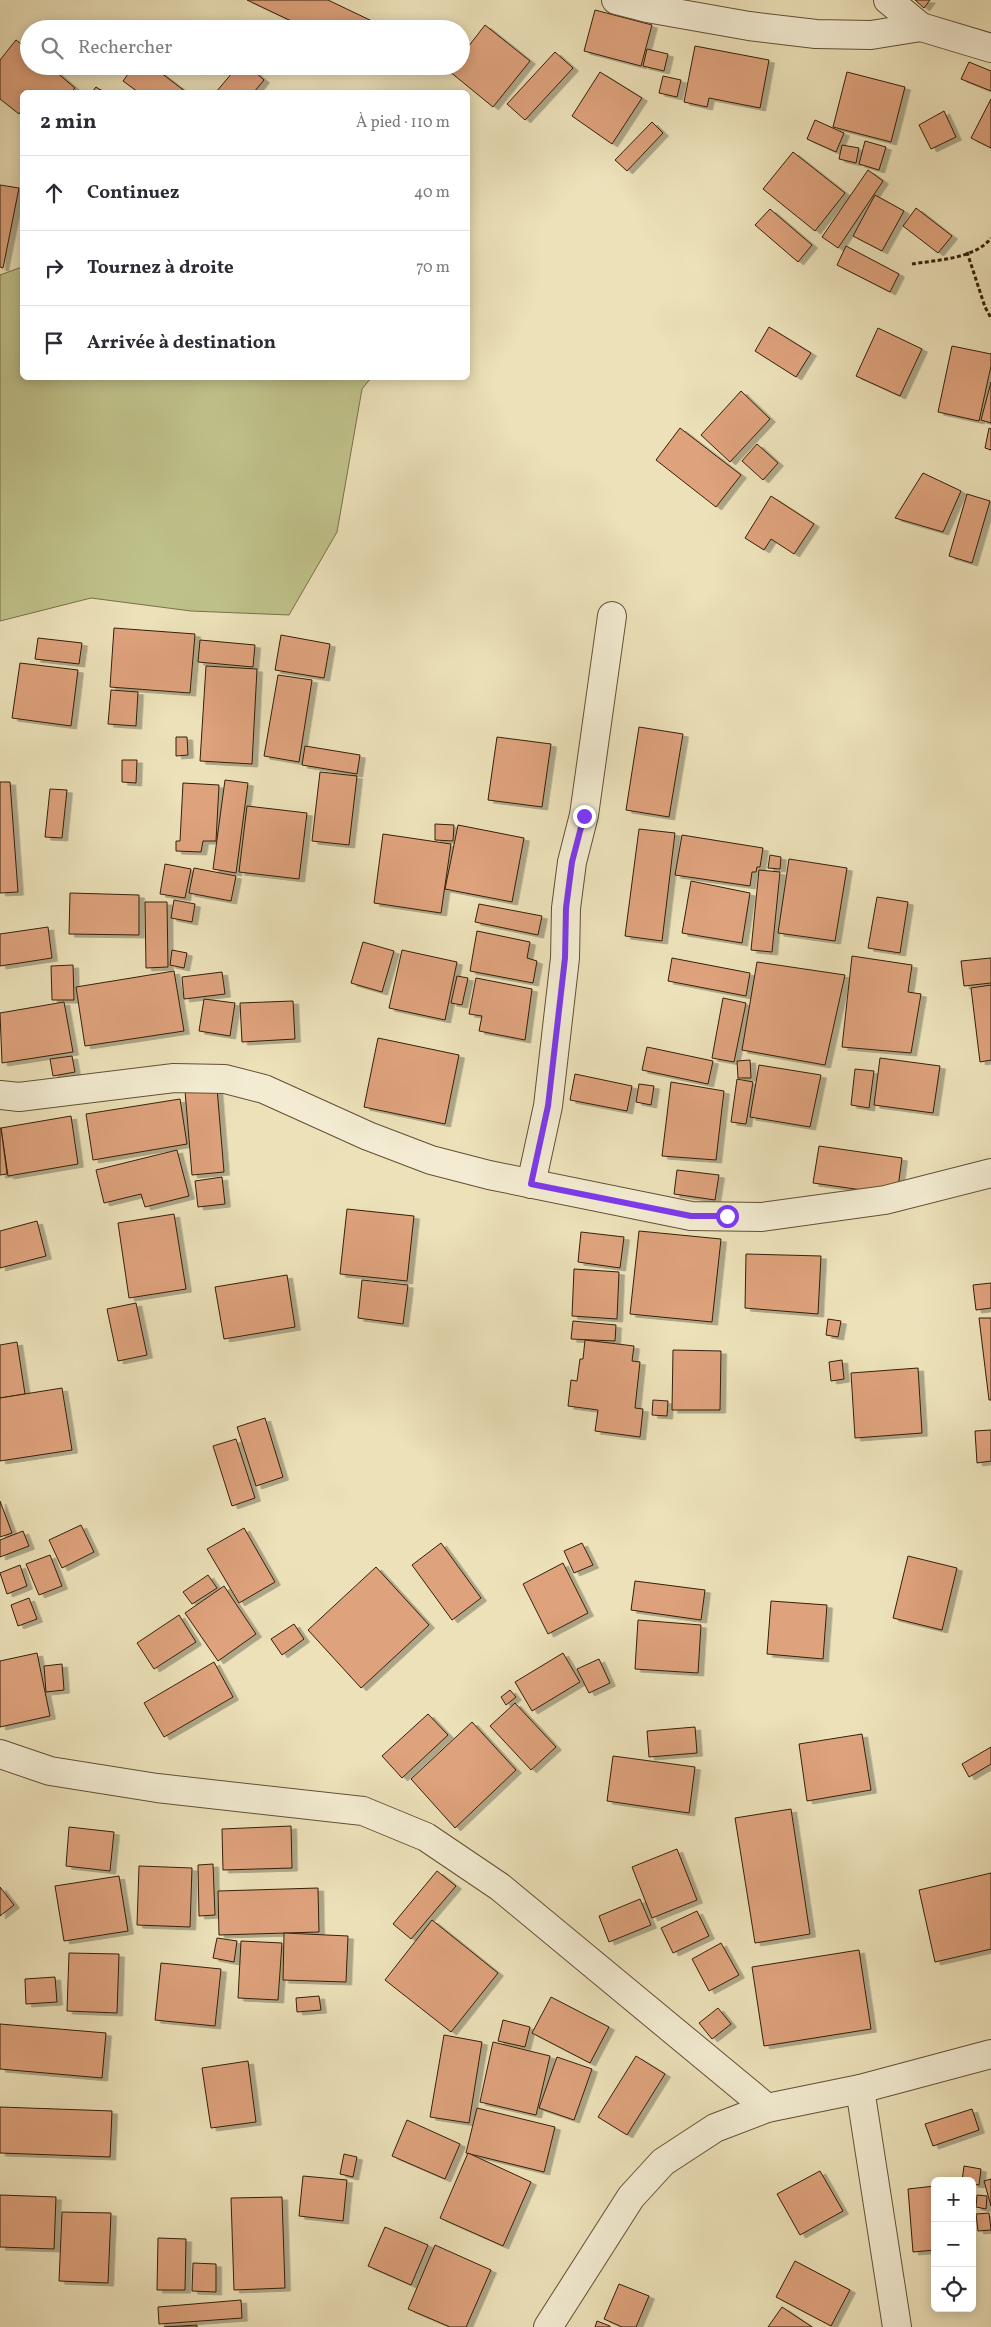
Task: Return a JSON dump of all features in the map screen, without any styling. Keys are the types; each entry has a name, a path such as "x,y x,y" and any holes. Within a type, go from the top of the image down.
{"street":[{"path":"616,0 647,8 721,21 816,34 871,36 921,26"},
{"path":"888,0 921,26 991,48"},
{"path":"531,1184 549,1097 565,958 568,890 572,862 584,816 612,616"},
{"path":"0,1094 20,1097 174,1078 225,1079 264,1089 368,1136 430,1160 531,1184 691,1216 762,1216 885,1200 991,1173"},
{"path":"0,1754 50,1771 157,1788 363,1811 426,1837 500,1887 767,2108"},
{"path":"548,2327 632,2197 663,2162 715,2128 767,2108 860,2089 991,2054"},
{"path":"860,2089 897,2327"}],"path":[{"path":"912,264 946,259 984,246 991,238"},
{"path":"967,252 985,307 991,318"}],"green space":[{"path":"20,268 20,380 369,380 362,389 337,532 289,615 191,611 91,598 0,621 0,275"}],"building":[{"path":"247,0 328,0 370,20 289,20"},
{"path":"915,0 930,0 924,8"},
{"path":"595,10 652,25 641,66 584,51"},
{"path":"485,25 530,61 493,107 454,75 470,75 470,44"},
{"path":"16,40 20,43 20,75 60,75 75,88 73,90 20,90 19,114 0,99 0,60"},
{"path":"695,46 769,60 760,108 709,98 707,107 684,102"},
{"path":"647,49 668,54 664,71 643,66"},
{"path":"555,52 573,68 525,120 507,104"},
{"path":"969,62 991,71 991,91 961,79"},
{"path":"600,72 642,98 612,144 572,116"},
{"path":"847,72 905,87 891,142 833,127"},
{"path":"127,75 164,75 183,90 135,90 123,81"},
{"path":"230,75 258,75 264,80 256,90 218,90"},
{"path":"663,76 681,80 677,97 659,93"},
{"path":"991,99 991,148 971,138"},
{"path":"944,111 956,137 931,149 919,125"},
{"path":"815,120 844,133 836,152 807,139"},
{"path":"652,122 663,133 627,171 615,160"},
{"path":"865,141 886,147 879,170 859,164"},
{"path":"842,145 859,148 856,163 839,159"},
{"path":"793,152 845,193 815,231 763,189"},
{"path":"868,170 883,181 838,248 822,237"},
{"path":"0,185 19,188 3,268 0,267"},
{"path":"875,195 904,211 882,251 853,236"},
{"path":"916,208 952,236 938,253 903,226"},
{"path":"770,209 812,245 798,262 755,225"},
{"path":"846,246 899,274 890,292 837,265"},
{"path":"769,327 811,353 796,377 755,351"},
{"path":"878,328 922,349 900,396 856,376"},
{"path":"952,346 991,354 991,366 979,421 938,412"},
{"path":"991,382 991,423 981,420"},
{"path":"741,391 770,419 730,462 701,435"},
{"path":"680,428 741,475 716,507 656,460"},
{"path":"989,428 991,429 991,450 985,448"},
{"path":"757,444 778,463 763,480 742,461"},
{"path":"923,473 961,491 943,532 895,518"},
{"path":"967,494 990,501 972,563 949,556"},
{"path":"771,496 814,524 794,554 771,539 764,550 745,538"},
{"path":"114,628 195,634 190,693 110,687"},
{"path":"281,635 330,644 324,678 275,670"},
{"path":"38,638 82,643 79,664 35,659"},
{"path":"200,640 255,645 253,667 198,662"},
{"path":"20,663 78,670 71,726 12,718"},
{"path":"206,666 257,669 252,764 200,761"},
{"path":"278,675 312,680 299,762 264,756"},
{"path":"111,690 138,692 136,726 108,724"},
{"path":"639,727 683,734 669,817 626,810"},
{"path":"176,737 187,737 188,755 176,756"},
{"path":"497,737 551,744 542,807 488,800"},
{"path":"305,746 360,755 357,774 302,765"},
{"path":"122,760 137,760 136,783 122,782"},
{"path":"320,772 357,776 349,845 312,841"},
{"path":"225,780 248,783 236,873 213,869"},
{"path":"0,782 10,782 18,892 0,893"},
{"path":"183,783 219,785 216,841 203,841 201,852 176,851 176,841 180,841"},
{"path":"50,789 67,790 62,838 45,837"},
{"path":"247,806 307,813 299,879 239,872"},
{"path":"435,824 454,825 453,841 435,840"},
{"path":"458,825 524,838 512,902 445,889"},
{"path":"639,829 675,833 662,941 625,936"},
{"path":"383,834 451,844 441,913 374,903"},
{"path":"682,835 763,848 760,867 757,867 756,872 752,872 750,886 675,875"},
{"path":"770,855 781,857 780,869 768,868"},
{"path":"789,859 847,868 835,941 778,933"},
{"path":"165,864 191,869 185,898 160,894"},
{"path":"194,868 236,876 231,901 189,893"},
{"path":"759,870 780,872 772,952 751,950"},
{"path":"691,881 750,893 742,943 682,933"},
{"path":"70,893 139,895 139,935 69,934"},
{"path":"877,897 908,902 900,953 868,948"},
{"path":"174,900 195,904 192,922 171,918"},
{"path":"145,902 167,902 168,967 146,968"},
{"path":"479,904 542,916 538,935 475,922"},
{"path":"48,927 52,958 0,966 0,934"},
{"path":"477,931 530,942 527,958 537,961 533,983 470,971"},
{"path":"363,942 394,951 382,992 351,983"},
{"path":"172,950 187,953 184,968 170,965"},
{"path":"402,950 457,962 445,1020 389,1008"},
{"path":"852,956 912,965 908,992 921,994 911,1053 842,1047"},
{"path":"672,958 750,973 746,996 668,981"},
{"path":"991,958 991,983 964,986 961,961"},
{"path":"757,962 845,975 825,1065 742,1050"},
{"path":"73,965 74,1000 52,1000 51,966"},
{"path":"174,971 184,1031 85,1046 76,987"},
{"path":"222,972 225,994 184,999 182,977"},
{"path":"457,976 468,978 462,1005 451,1003"},
{"path":"476,978 532,989 525,1040 479,1031 482,1016 469,1014"},
{"path":"991,985 991,1060 980,1062 971,988"},
{"path":"723,998 746,1003 734,1062 712,1058"},
{"path":"204,999 235,1003 230,1036 199,1031"},
{"path":"293,1001 295,1039 242,1042 240,1003"},
{"path":"64,1002 73,1052 2,1063 0,1013"},
{"path":"378,1038 459,1055 445,1124 364,1107"},
{"path":"647,1047 713,1061 708,1084 642,1070"},
{"path":"72,1056 75,1072 53,1076 50,1059"},
{"path":"880,1058 940,1066 933,1113 874,1105"},
{"path":"750,1060 751,1078 738,1078 737,1061"},
{"path":"759,1065 821,1075 810,1127 750,1117"},
{"path":"855,1069 874,1071 869,1108 851,1105"},
{"path":"575,1074 632,1086 627,1111 570,1100"},
{"path":"737,1079 753,1082 746,1124 731,1122"},
{"path":"671,1082 724,1091 716,1160 662,1156"},
{"path":"639,1084 654,1086 651,1105 636,1102"},
{"path":"217,1088 224,1172 192,1175 185,1091"},
{"path":"180,1099 187,1144 93,1160 86,1114"},
{"path":"71,1116 78,1164 8,1176 1,1128"},
{"path":"0,1128 7,1174 0,1175"},
{"path":"819,1146 902,1158 897,1195 813,1183"},
{"path":"177,1150 189,1196 145,1207 141,1194 104,1203 96,1170"},
{"path":"677,1170 719,1175 715,1200 674,1194"},
{"path":"222,1177 225,1204 198,1207 195,1181"},
{"path":"347,1209 414,1216 407,1281 340,1274"},
{"path":"174,1214 186,1289 129,1298 118,1223"},
{"path":"37,1221 46,1256 0,1268 0,1231"},
{"path":"639,1231 721,1239 712,1322 630,1314"},
{"path":"581,1232 624,1237 620,1268 578,1262"},
{"path":"746,1254 821,1256 818,1314 745,1308"},
{"path":"574,1269 619,1272 617,1319 572,1316"},
{"path":"287,1275 295,1327 224,1339 215,1287"},
{"path":"362,1280 408,1285 403,1324 358,1318"},
{"path":"991,1283 991,1308 976,1310 973,1285"},
{"path":"136,1303 147,1355 118,1361 107,1309"},
{"path":"979,1318 991,1318 991,1400 989,1400"},
{"path":"828,1319 841,1321 838,1337 826,1335"},
{"path":"573,1321 616,1325 615,1341 571,1339"},
{"path":"585,1340 634,1346 632,1361 640,1362 635,1408 643,1409 640,1437 595,1431 598,1410 568,1406 571,1380 577,1381 580,1359 583,1359"},
{"path":"17,1342 25,1394 0,1398 0,1345"},
{"path":"673,1350 721,1351 720,1410 672,1410"},
{"path":"842,1360 844,1379 831,1381 829,1362"},
{"path":"918,1368 922,1433 855,1438 851,1373"},
{"path":"62,1388 72,1450 0,1461 0,1398"},
{"path":"653,1400 668,1401 667,1416 652,1415"},
{"path":"265,1418 283,1477 256,1486 237,1427"},
{"path":"991,1430 991,1461 977,1463 975,1431"},
{"path":"236,1439 255,1498 232,1506 213,1446"},
{"path":"0,1501 12,1533 0,1537"},
{"path":"81,1525 94,1552 62,1568 49,1540"},
{"path":"244,1528 275,1582 239,1603 207,1549"},
{"path":"23,1531 29,1546 0,1557 0,1540"},
{"path":"441,1543 481,1598 452,1620 412,1565"},
{"path":"582,1543 593,1565 574,1573 564,1551"},
{"path":"50,1555 62,1586 39,1595 26,1564"},
{"path":"908,1556 957,1568 942,1630 893,1618"},
{"path":"563,1563 588,1613 548,1634 523,1584"},
{"path":"20,1565 27,1586 7,1594 0,1573"},
{"path":"376,1567 429,1625 361,1688 308,1630"},
{"path":"208,1575 217,1588 192,1604 183,1592"},
{"path":"635,1581 705,1590 701,1620 631,1610"},
{"path":"224,1586 256,1634 218,1661 185,1613"},
{"path":"29,1598 37,1619 18,1626 11,1605"},
{"path":"771,1601 827,1605 823,1659 767,1654"},
{"path":"179,1615 196,1642 154,1669 137,1643"},
{"path":"638,1620 701,1625 698,1673 635,1669"},
{"path":"294,1624 304,1639 282,1655 271,1639"},
{"path":"37,1653 50,1716 0,1727 0,1661"},
{"path":"563,1653 580,1682 532,1711 515,1682"},
{"path":"599,1659 610,1683 589,1693 577,1669"},
{"path":"214,1662 233,1697 164,1737 144,1703"},
{"path":"62,1664 64,1690 46,1692 44,1666"},
{"path":"510,1690 516,1697 506,1705 501,1697"},
{"path":"515,1703 556,1747 531,1770 490,1726"},
{"path":"428,1714 448,1735 402,1778 382,1756"},
{"path":"472,1722 516,1770 455,1828 411,1779"},
{"path":"695,1727 697,1753 649,1757 647,1731"},
{"path":"862,1734 871,1790 807,1801 799,1744"},
{"path":"991,1747 991,1764 969,1777 962,1764"},
{"path":"613,1756 695,1767 689,1813 607,1801"},
{"path":"791,1809 810,1934 755,1943 735,1818"},
{"path":"291,1826 292,1868 223,1870 222,1829"},
{"path":"69,1827 114,1832 110,1871 66,1866"},
{"path":"677,1849 697,1900 652,1918 632,1867"},
{"path":"213,1864 215,1915 199,1916 198,1865"},
{"path":"139,1866 192,1868 190,1927 137,1925"},
{"path":"437,1871 456,1886 411,1939 393,1924"},
{"path":"991,1873 991,1949 935,1962 919,1890"},
{"path":"119,1876 128,1931 64,1941 55,1886"},
{"path":"0,1887 14,1905 0,1916"},
{"path":"318,1888 319,1932 219,1935 218,1891"},
{"path":"640,1899 651,1925 609,1942 599,1916"},
{"path":"697,1911 709,1936 673,1953 661,1928"},
{"path":"432,1920 498,1973 451,2032 385,1980"},
{"path":"284,1933 348,1936 346,1982 283,1980"},
{"path":"217,1938 237,1941 234,1962 213,1958"},
{"path":"241,1941 282,1943 278,2000 238,1998"},
{"path":"721,1943 739,1975 709,1991 692,1959"},
{"path":"859,1950 871,2029 764,2046 752,1967"},
{"path":"69,1953 119,1954 117,2013 67,2011"},
{"path":"161,1963 221,1969 215,2026 155,2020"},
{"path":"55,1977 57,2002 26,2004 25,1979"},
{"path":"319,1996 321,2010 297,2012 296,1998"},
{"path":"551,1997 609,2027 590,2063 532,2033"},
{"path":"718,2008 731,2024 712,2039 699,2023"},
{"path":"503,2020 530,2027 525,2047 498,2041"},
{"path":"0,2024 106,2033 102,2078 0,2069"},
{"path":"444,2035 482,2042 469,2123 430,2117"},
{"path":"493,2042 550,2056 536,2115 480,2102"},
{"path":"636,2056 665,2074 627,2135 598,2117"},
{"path":"557,2057 592,2069 574,2120 539,2108"},
{"path":"248,2061 256,2122 211,2128 202,2068"},
{"path":"0,2107 112,2111 110,2157 0,2153"},
{"path":"477,2108 555,2127 544,2172 466,2153"},
{"path":"972,2109 979,2130 933,2146 925,2124"},
{"path":"407,2120 460,2144 445,2179 392,2156"},
{"path":"468,2153 531,2182 503,2246 440,2218"},
{"path":"344,2154 357,2157 353,2177 340,2174"},
{"path":"964,2166 981,2169 979,2185 976,2185 976,2177 963,2177"},
{"path":"820,2171 843,2211 800,2235 777,2194"},
{"path":"303,2176 347,2180 343,2221 299,2216"},
{"path":"991,2179 991,2206 984,2181"},
{"path":"931,2186 931,2250 913,2252 908,2189"},
{"path":"0,2195 56,2197 54,2249 0,2247"},
{"path":"977,2195 987,2196 986,2209 976,2207"},
{"path":"282,2197 285,2288 234,2290 231,2198"},
{"path":"62,2212 111,2213 108,2283 59,2281"},
{"path":"989,2213 991,2230 978,2231 976,2214"},
{"path":"385,2227 428,2245 411,2285 368,2266"},
{"path":"158,2238 186,2239 185,2290 157,2290"},
{"path":"435,2245 491,2270 466,2327 450,2327 408,2309"},
{"path":"795,2261 850,2290 831,2326 776,2297"},
{"path":"193,2263 216,2264 216,2292 192,2291"},
{"path":"619,2284 649,2296 636,2327 622,2327 604,2319"},
{"path":"241,2300 242,2318 159,2324 158,2307"},
{"path":"782,2307 812,2327 768,2327"},
{"path":"597,2321 610,2326 610,2327 595,2327"},
{"path":"197,2325 197,2327 164,2327"}],"route":[{"path":"584,816 572,862 566,908 565,958 558,1005 555,1054 548,1106 531,1184 624,1201 691,1216 727,1216"}]}
